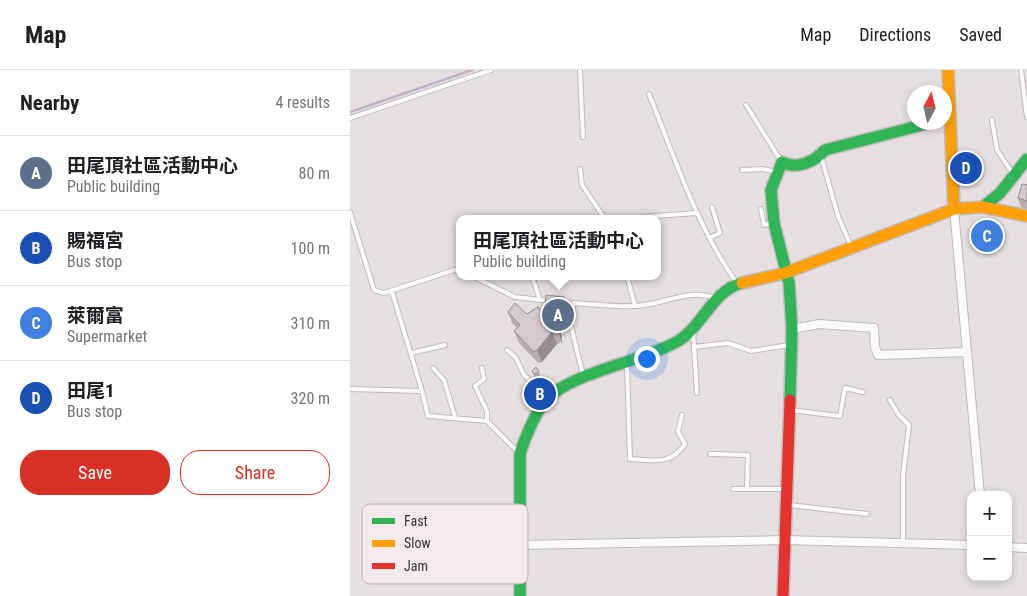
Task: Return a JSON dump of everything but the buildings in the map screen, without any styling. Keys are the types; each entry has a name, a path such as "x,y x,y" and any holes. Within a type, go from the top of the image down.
{"street":[{"path":"948,70 948,85"},
{"path":"784,596 792,328 789,283 774,223 771,190 780,168 796,166 821,156 825,150 907,129"},
{"path":"948,130 950,178 980,491"},
{"path":"983,207 1000,193 1013,174 1027,159"},
{"path":"519,504 520,454 524,438 548,397 578,377 627,363 678,341 693,328 717,299 738,284 785,273 954,209 983,207 1027,216"},
{"path":"792,328 819,324 874,328 875,347 878,355 967,352"},
{"path":"528,545 785,540 967,545"},
{"path":"1012,547 1027,548"}],"lane":[{"path":"350,118 491,70"},
{"path":"580,70 583,137"},
{"path":"1021,70 1027,117"},
{"path":"649,94 696,213 717,254 738,284"},
{"path":"742,170 780,168 746,105"},
{"path":"992,120 998,150 1013,174"},
{"path":"821,156 838,216 851,248"},
{"path":"580,169 582,185 602,215"},
{"path":"709,238 720,233 712,207"},
{"path":"761,209 764,224 774,223"},
{"path":"350,212 374,290 384,293 392,292 456,270"},
{"path":"661,216 696,213"},
{"path":"480,280 515,297 556,302"},
{"path":"533,280 540,300"},
{"path":"628,280 635,306"},
{"path":"392,292 428,416 487,421 520,454"},
{"path":"564,302 635,306 658,303 693,293 717,299"},
{"path":"572,303 571,326 578,377"},
{"path":"693,328 697,393"},
{"path":"694,347 728,343 751,351 791,344"},
{"path":"411,353 445,345"},
{"path":"507,350 516,358 524,375 534,382 548,397"},
{"path":"627,363 630,459 664,460 677,455 684,444 678,432 682,415"},
{"path":"433,368 444,380 455,417"},
{"path":"482,368 484,378 475,386 487,411 487,421"},
{"path":"790,410 840,416 845,388 863,392"},
{"path":"350,389 422,391"},
{"path":"890,400 898,414 909,425 903,476 902,543"},
{"path":"710,454 748,455 747,489"},
{"path":"734,488 787,489"},
{"path":"786,505 867,514"}],"path":[{"path":"560,326 566,339 561,344"}],"waterway":[{"path":"350,112 472,70"}],"traffic: fast":[{"path":"790,400 792,329 789,283 774,223 771,190 782,162 794,165 805,164 825,150 907,129"},
{"path":"983,207 1000,193 1027,159"},
{"path":"520,504 520,454 540,408 549,397 576,380 647,355 678,341 694,327 723,293 742,283"},
{"path":"520,584 520,596"}],"traffic: slow":[{"path":"948,70 954,209"},
{"path":"742,283 785,273 954,209 983,207 1027,216"}],"traffic: jam":[{"path":"783,596 790,400"}],"place":[{"name":"田尾1","path":"966,168"},
{"name":"萊爾富","path":"987,236"},
{"name":"田尾頂社區活動中心","path":"558,315"},
{"name":"賜福宮","path":"540,394"}]}
